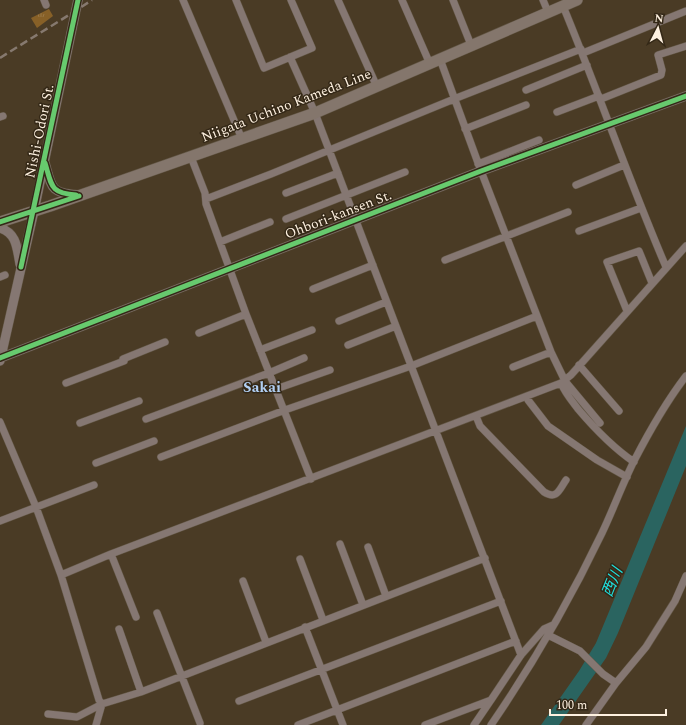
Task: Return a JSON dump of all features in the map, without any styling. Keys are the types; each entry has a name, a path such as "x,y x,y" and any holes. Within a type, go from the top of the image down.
{"main road":[{"name":"Niigata Uchino Kameda Line","path":"0,222 316,113 578,0"}],"street":[{"name":"Nishi-Odori St.","path":"0,359 34,211 78,0"},
{"path":"183,0 242,139"},
{"path":"236,0 264,68 312,48 291,0"},
{"path":"338,0 377,87"},
{"path":"402,0 455,100 567,395 593,427 607,441 634,462"},
{"path":"453,0 472,45"},
{"path":"543,0 548,12"},
{"path":"563,6 600,97 624,165 666,267"},
{"path":"206,199 686,10"},
{"path":"558,112 661,75 662,70 658,55 686,46"},
{"path":"290,57 316,113 386,302 521,655"},
{"path":"526,90 587,64"},
{"name":"Ohbori-kansen St.","path":"0,359 356,221 480,168 610,124 686,96"},
{"path":"465,129 526,105"},
{"path":"480,168 539,140"},
{"path":"191,157 206,193 206,199 220,242 246,314 311,479"},
{"path":"44,162 51,184 55,190 66,194 79,196"},
{"path":"576,184 624,165"},
{"path":"286,219 405,172"},
{"path":"286,193 338,173"},
{"path":"579,231 641,208"},
{"path":"445,260 568,212"},
{"path":"220,242 270,222"},
{"path":"0,228 7,231 14,239 21,267"},
{"path":"62,575 111,554 563,382 686,246"},
{"path":"627,311 607,262 639,251 652,283"},
{"path":"312,289 373,265"},
{"path":"339,321 386,302"},
{"path":"198,333 246,314"},
{"path":"162,457 285,410 411,366 537,316"},
{"path":"348,345 396,326"},
{"path":"260,350 312,330"},
{"path":"66,383 165,342"},
{"path":"512,367 551,352"},
{"path":"146,419 269,373 304,358"},
{"path":"579,365 619,412"},
{"path":"276,389 330,370"},
{"path":"491,725 517,687 548,635 602,533 634,462 657,419 686,376"},
{"path":"563,382 600,423"},
{"path":"527,396 528,400 548,426 597,460 627,477"},
{"path":"80,423 139,401"},
{"path":"476,416 480,426 544,492 554,496 566,480"},
{"path":"0,422 62,575 99,700 102,704 96,725"},
{"path":"96,463 154,441"},
{"path":"0,520 36,508 94,485"},
{"path":"340,544 363,605"},
{"path":"368,548 386,596"},
{"path":"111,554 136,617"},
{"path":"48,714 77,717 102,704 141,692 266,642 485,558"},
{"path":"300,559 323,620"},
{"path":"586,725 616,683 646,647 675,601 683,592 686,576"},
{"path":"243,582 266,642"},
{"path":"239,701 501,601"},
{"path":"157,613 200,723"},
{"path":"474,725 521,655 544,629 553,625"},
{"path":"305,627 344,725"},
{"path":"119,629 141,692"},
{"path":"548,635 580,651 603,674 616,683"},
{"path":"298,725 516,641"},
{"path":"425,725 491,700"}],"green space":[{"path":"49,9 53,16 37,28 31,18"}],"water":[{"path":"686,426 686,466 618,633 606,658 559,725 541,725 579,671 596,643"}],"railway":[{"path":"0,58 92,0"}],"cycle path":[{"path":"21,267 78,0"},
{"path":"0,358 481,171 686,96"},
{"path":"45,163 53,187 61,192 76,195"},
{"path":"0,222 79,196"}],"district":[{"name":"Sakai","path":"262,387"}],"water label":[{"name":"西川","path":"612,582"}]}
